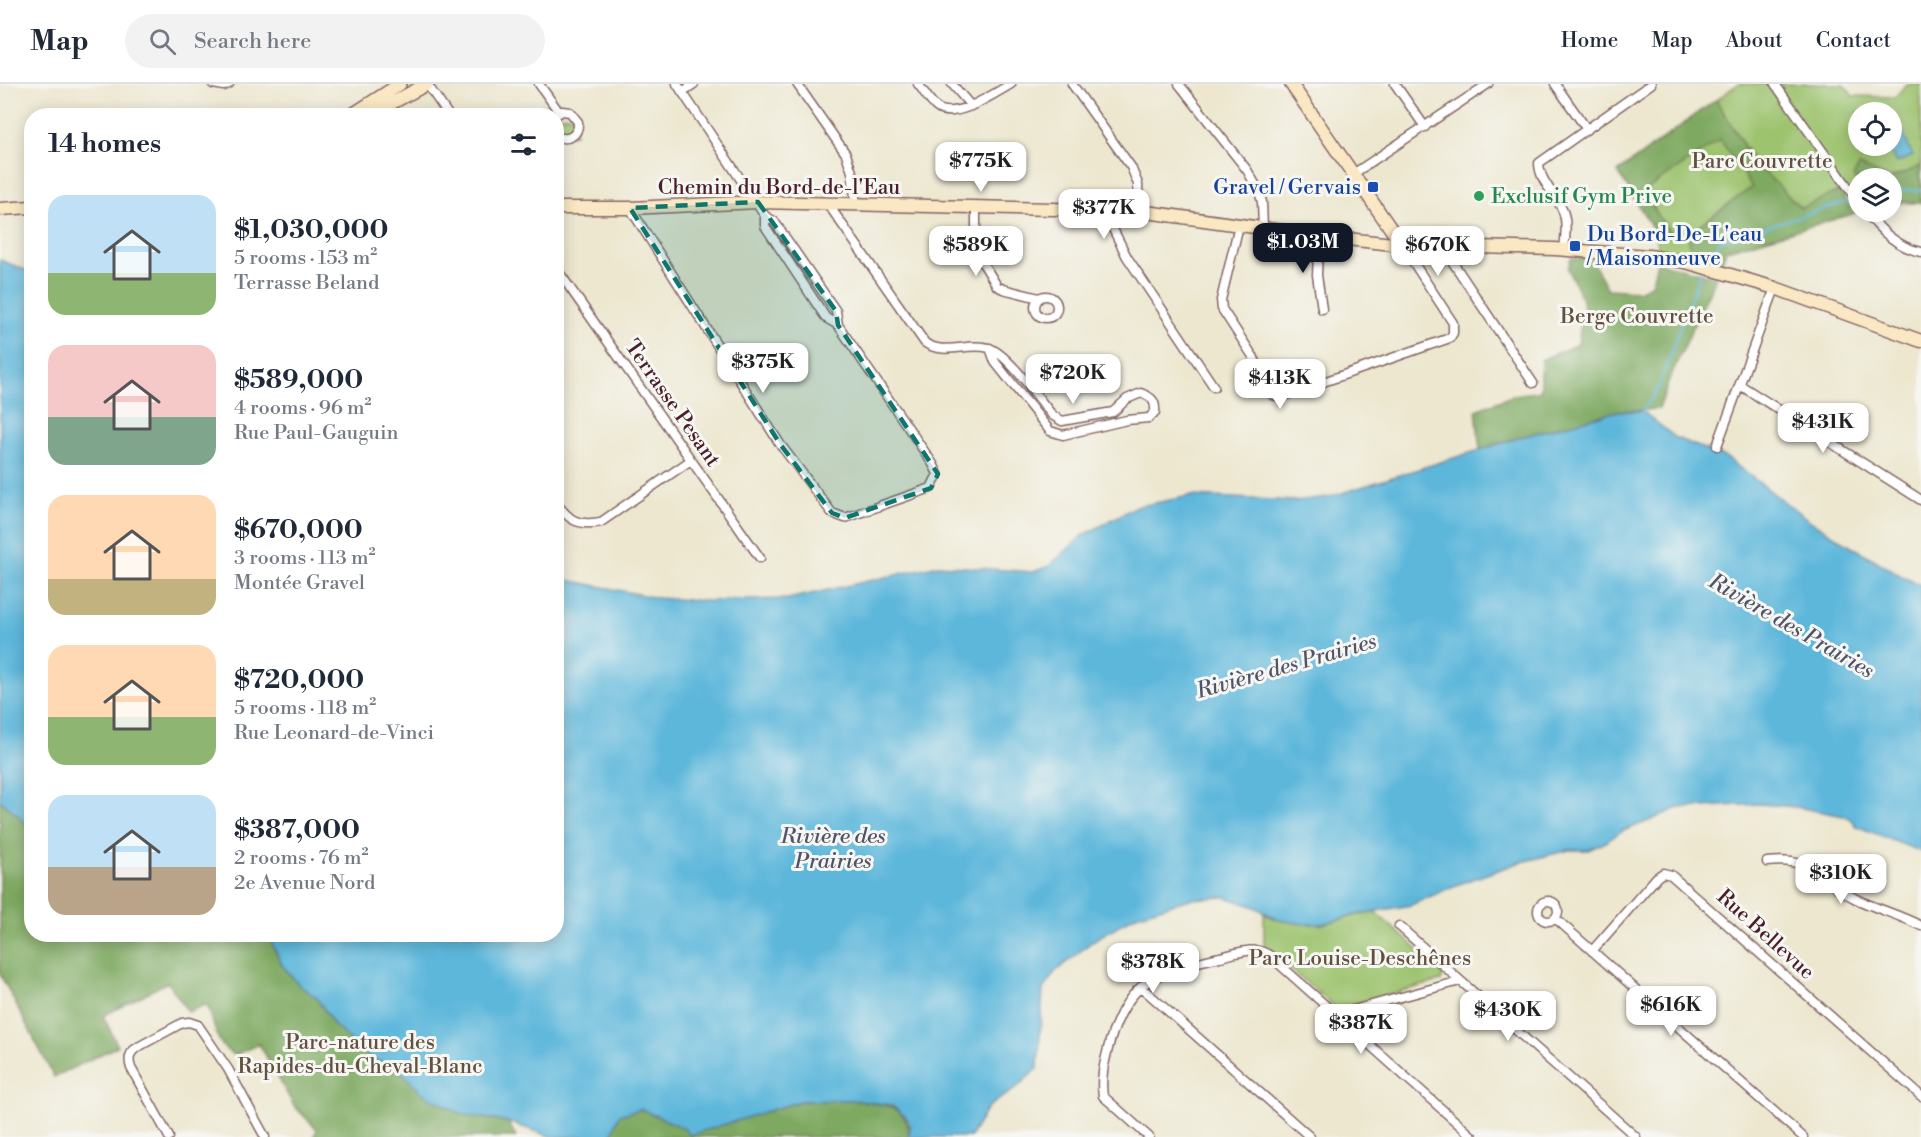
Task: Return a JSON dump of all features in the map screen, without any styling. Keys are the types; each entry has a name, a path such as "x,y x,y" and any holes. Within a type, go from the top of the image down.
{"street":[{"path":"213,84 229,84"},
{"path":"362,108 400,84"},
{"path":"383,108 427,84 444,108"},
{"path":"539,84 553,108"},
{"path":"630,208 780,444 832,513 845,518 931,488 938,474 933,464 838,325 836,311 774,220 765,216 758,202 677,84"},
{"path":"682,92 694,84"},
{"path":"797,84 846,154 852,172 856,205"},
{"path":"918,84 937,109 951,112 971,106 1011,84"},
{"path":"952,84 971,106"},
{"path":"1072,84 1131,167 1138,184 1139,211"},
{"path":"1179,84 1247,170 1259,191 1262,202 1263,228"},
{"path":"1239,225 1221,300 1222,309 1254,358 1268,390 1273,395 1280,397 1450,338 1453,333 1453,323 1402,245 1290,84"},
{"path":"1395,84 1425,127"},
{"path":"1353,174 1488,84"},
{"path":"1555,84 1586,128"},
{"path":"1564,251 1566,224 1563,211 1539,171 1539,163 1651,84"},
{"path":"1775,84 1848,187"},
{"path":"564,112 574,115 579,126 572,137 564,139"},
{"name":"Chemin du Bord-de-l'Eau","path":"564,208 630,208 758,202 1139,211 1402,245 1649,256 1686,262 1775,288 1921,341"},
{"path":"828,204 925,343 933,348 941,349 976,346 990,348 1003,356 1052,415 1062,421 1113,412 1127,399 1140,393 1151,397 1156,405 1155,412 1149,418 1127,420 1058,434 1050,431 995,362 990,348"},
{"path":"976,207 976,241 981,260 997,286 1039,298"},
{"path":"0,209 24,208"},
{"path":"1104,211 1127,257 1214,387"},
{"path":"1875,222 1887,235 1903,246 1921,252"},
{"path":"1319,236 1317,275 1322,309"},
{"path":"1442,246 1533,383"},
{"name":"Terrasse Pesant","path":"564,280 760,558"},
{"path":"1718,446 1775,288"},
{"path":"1740,385 1921,500"},
{"path":"1058,434 1062,421"},
{"path":"564,512 573,520 588,524 601,522 691,460"},
{"path":"1767,862 1789,861 1807,866 1855,898 1921,926"},
{"name":"Rue Bellevue","path":"1592,951 1658,877 1663,873 1671,875 1921,1096"},
{"path":"1556,918 1803,1137"},
{"path":"1399,926 1636,1137"},
{"path":"1149,1137 1103,1096 1101,1080 1118,1018 1131,997 1161,973 1251,950 1263,952 1473,1137"},
{"path":"1335,1015 1460,981"},
{"path":"1141,987 1310,1137"},
{"path":"168,1137 132,1068 129,1057 135,1049 186,1022 195,1023 201,1027 210,1045 228,1069 265,1137"}],"highlighted area":[{"path":"758,202 836,311 838,325 938,474 931,488 845,518 832,513 780,444 630,208"}],"green space":[{"name":"Parc Couvrette","path":"1738,84 1843,84 1853,96 1895,97 1907,84 1921,84 1921,203 1902,202 1902,168 1848,168 1848,215 1726,250 1721,264 1658,252 1655,232 1618,172"},
{"path":"1716,100 1753,161 1801,208 1839,191 1848,206 1848,215 1726,250 1721,264 1690,255 1689,233 1752,187 1720,140 1643,192 1670,233 1655,232 1618,172"},
{"path":"574,115 575,134 564,135 564,116"},
{"path":"1921,166 1921,203 1902,202 1902,174"},
{"name":"Berge Couvrette","path":"1571,258 1591,259 1608,289 1638,291 1651,285 1657,262 1716,277 1670,378 1659,409 1618,411 1480,449 1476,410 1514,395 1541,391 1541,360 1578,344 1584,304 1568,269"},
{"name":"Parc-nature des Rapides-du-Cheval-Blanc","path":"0,800 24,822 24,942 271,942 282,965 300,986 316,997 335,1026 365,1054 404,1074 422,1093 461,1114 508,1122 516,1137 314,1137 317,1129 294,1106 259,1044 235,1055 228,1051 223,1047 217,1035 208,1007 205,1005 188,1012 168,982 103,1016 118,1046 54,1077 0,974"},
{"name":"Parc Louise-Deschênes","path":"1374,911 1441,970 1443,976 1441,981 1336,1008 1264,947 1264,914 1278,920 1322,924"},
{"path":"852,1100 882,1104 898,1111 908,1126 909,1137 611,1137 619,1115 641,1109 684,1128 690,1134 801,1101"}],"water":[{"path":"1902,131 1913,156 1896,163 1893,156 1902,156"},
{"path":"0,260 24,269 24,822 0,800"},
{"name":"Rivière des Prairies","path":"1618,411 1642,411 1676,438 1725,457 1810,521 1903,577 1921,585 1921,852 1854,825 1855,822 1844,816 1796,807 1761,804 1678,808 1620,832 1606,842 1588,850 1569,850 1518,863 1456,885 1411,905 1355,915 1322,924 1278,920 1255,907 1225,897 1190,899 1136,915 1094,940 1055,972 1043,989 1038,1068 1014,1090 988,1107 970,1137 909,1137 910,1125 906,1117 891,1105 852,1100 801,1101 690,1135 684,1128 641,1109 619,1115 611,1137 552,1137 508,1122 461,1114 422,1093 404,1074 365,1054 335,1026 316,997 300,986 282,965 271,942 564,942 564,579 658,598 708,601 788,599 939,565 1033,572 1049,566 1082,536 1135,507 1190,496 1295,501 1329,497 1521,437"}],"waterway":[{"path":"1902,190 1921,190"},
{"path":"1709,255 1722,240 1848,202"},
{"path":"1642,411 1656,393 1701,271"}],"place":[{"name":"Gravel / Gervais","path":"1373,187"},
{"name":"Exclusif Gym Prive","path":"1479,196"},
{"name":"Du Bord-De-L'eau / Maisonneuve","path":"1575,246"}]}
